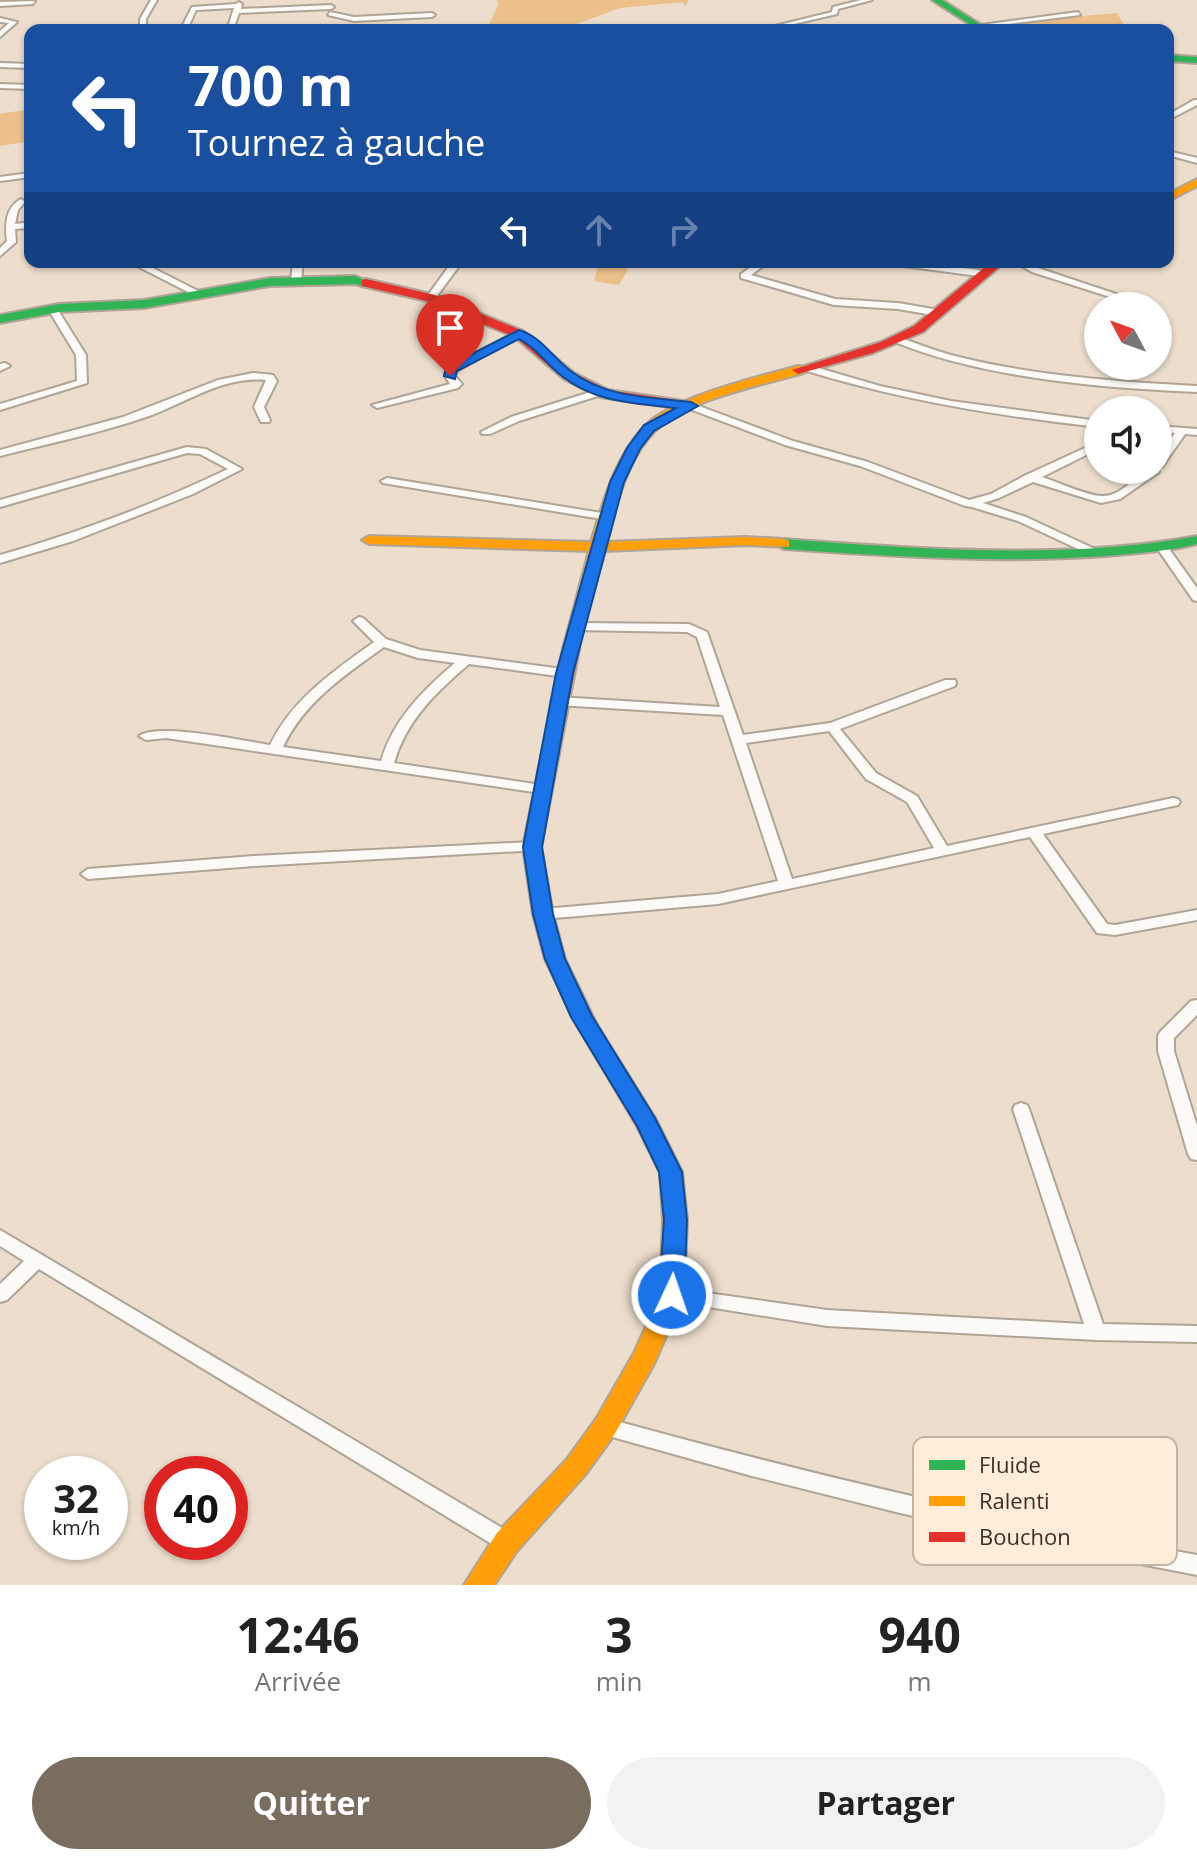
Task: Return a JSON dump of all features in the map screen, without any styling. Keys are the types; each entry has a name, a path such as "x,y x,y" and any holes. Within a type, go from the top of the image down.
{"street":[{"path":"143,24 154,0"},
{"path":"787,24 835,13 835,8 869,0"},
{"path":"936,0 975,24"},
{"path":"0,4 33,2"},
{"path":"186,24 194,8 239,6 331,7 354,19 432,15"},
{"path":"1009,24 1078,14"},
{"path":"0,20 14,22 0,35"},
{"path":"1174,58 1197,60"},
{"path":"0,65 24,66"},
{"path":"0,86 24,87"},
{"path":"1174,115 1197,102"},
{"path":"1174,155 1197,161"},
{"path":"0,179 24,176"},
{"path":"1174,193 1197,182"},
{"path":"0,253 12,242 12,211 21,202"},
{"path":"11,227 24,226"},
{"path":"146,268 199,294"},
{"path":"431,298 453,268"},
{"path":"755,268 744,276 834,302 898,306 939,313"},
{"path":"941,268 979,273"},
{"path":"478,1585 507,1542 576,1467 605,1427 645,1357 672,1295 675,1220 671,1172 647,1124 582,1017 555,959 543,914 532,847 558,701 617,482 634,448 649,428 691,406 898,340 939,313 979,273 988,268"},
{"path":"1035,268 1099,292"},
{"path":"0,319 53,309 144,304 297,271 355,280 431,298 531,339 568,375 610,396 691,406 789,443 883,471 955,501 990,506 1093,552"},
{"path":"0,407 82,383 81,355 53,309"},
{"path":"377,405 454,386 457,384 450,376 451,370 519,334"},
{"path":"898,340 930,355 980,366 1107,383 1197,389"},
{"path":"808,368 888,391 1029,417 1084,423"},
{"path":"0,453 120,421 221,383 254,376 269,377 272,381 259,407 265,420"},
{"path":"486,432 515,419 600,392"},
{"path":"1172,430 1197,432"},
{"path":"1172,445 1182,431"},
{"path":"0,504 187,450 202,451 237,469 189,492 69,539 0,559"},
{"path":"969,504 981,502 1084,452"},
{"path":"1030,477 1101,500 1116,497 1134,484"},
{"path":"387,481 608,517"},
{"path":"369,540 601,547 745,541 892,552 1093,552 1163,548 1197,540"},
{"path":"1163,548 1197,597"},
{"path":"359,621 382,642 418,654 565,673"},
{"path":"578,627 697,630 703,635 787,886"},
{"path":"274,751 283,728 314,692 382,642"},
{"path":"386,768 390,749 409,715 466,660"},
{"path":"738,740 832,727 950,683"},
{"path":"558,701 728,711"},
{"path":"832,727 871,776 912,799 942,849"},
{"path":"146,736 166,734 541,789"},
{"path":"543,914 718,899 1173,802"},
{"path":"1033,831 1102,929 1115,930 1197,915"},
{"path":"88,874 254,861 532,847"},
{"path":"1196,1148 1166,1051 1166,1036 1197,1005"},
{"path":"1021,1109 1096,1332"},
{"path":"0,1237 507,1542"},
{"path":"0,1295 37,1260"},
{"path":"672,1295 827,1318 1197,1334"},
{"path":"605,1427 799,1481 913,1507"},
{"path":"1177,1561 1197,1565"}],"shaded area":[{"path":"496,0 689,0 685,6 683,2 620,8 576,24 489,24 499,3"},
{"path":"1117,13 1123,24 994,24"},
{"path":"24,110 24,142 0,146 0,114"},
{"path":"597,268 629,268 619,285 594,281"}],"traffic: fast":[{"path":"936,0 975,24"},
{"path":"1174,58 1197,60"},
{"path":"0,319 59,308 144,304 270,282 355,280 366,283"},
{"path":"784,544 1024,553 1128,549 1197,540"}],"traffic: slow":[{"path":"1174,195 1197,182"},
{"path":"571,649 602,531 624,468 637,444 651,427 681,409 721,393 798,370"},
{"path":"369,540 601,547 745,541 784,544"},
{"path":"478,1585 507,1542 576,1467 605,1427 645,1357 672,1295 675,1220 671,1172 647,1124 587,1025"}],"traffic: jam":[{"path":"798,370 868,350 918,329 991,268"},
{"path":"366,283 431,298 519,334 569,376 605,394 690,406"},
{"path":"571,649 532,847 543,914 555,959 587,1025"}],"route":[{"path":"450,376 451,370 519,334 531,339 568,375 600,392 610,396 691,406 649,428 634,448 617,482 558,701 532,847 543,914 555,959 582,1017 647,1124 671,1172 675,1220 672,1295"}]}
